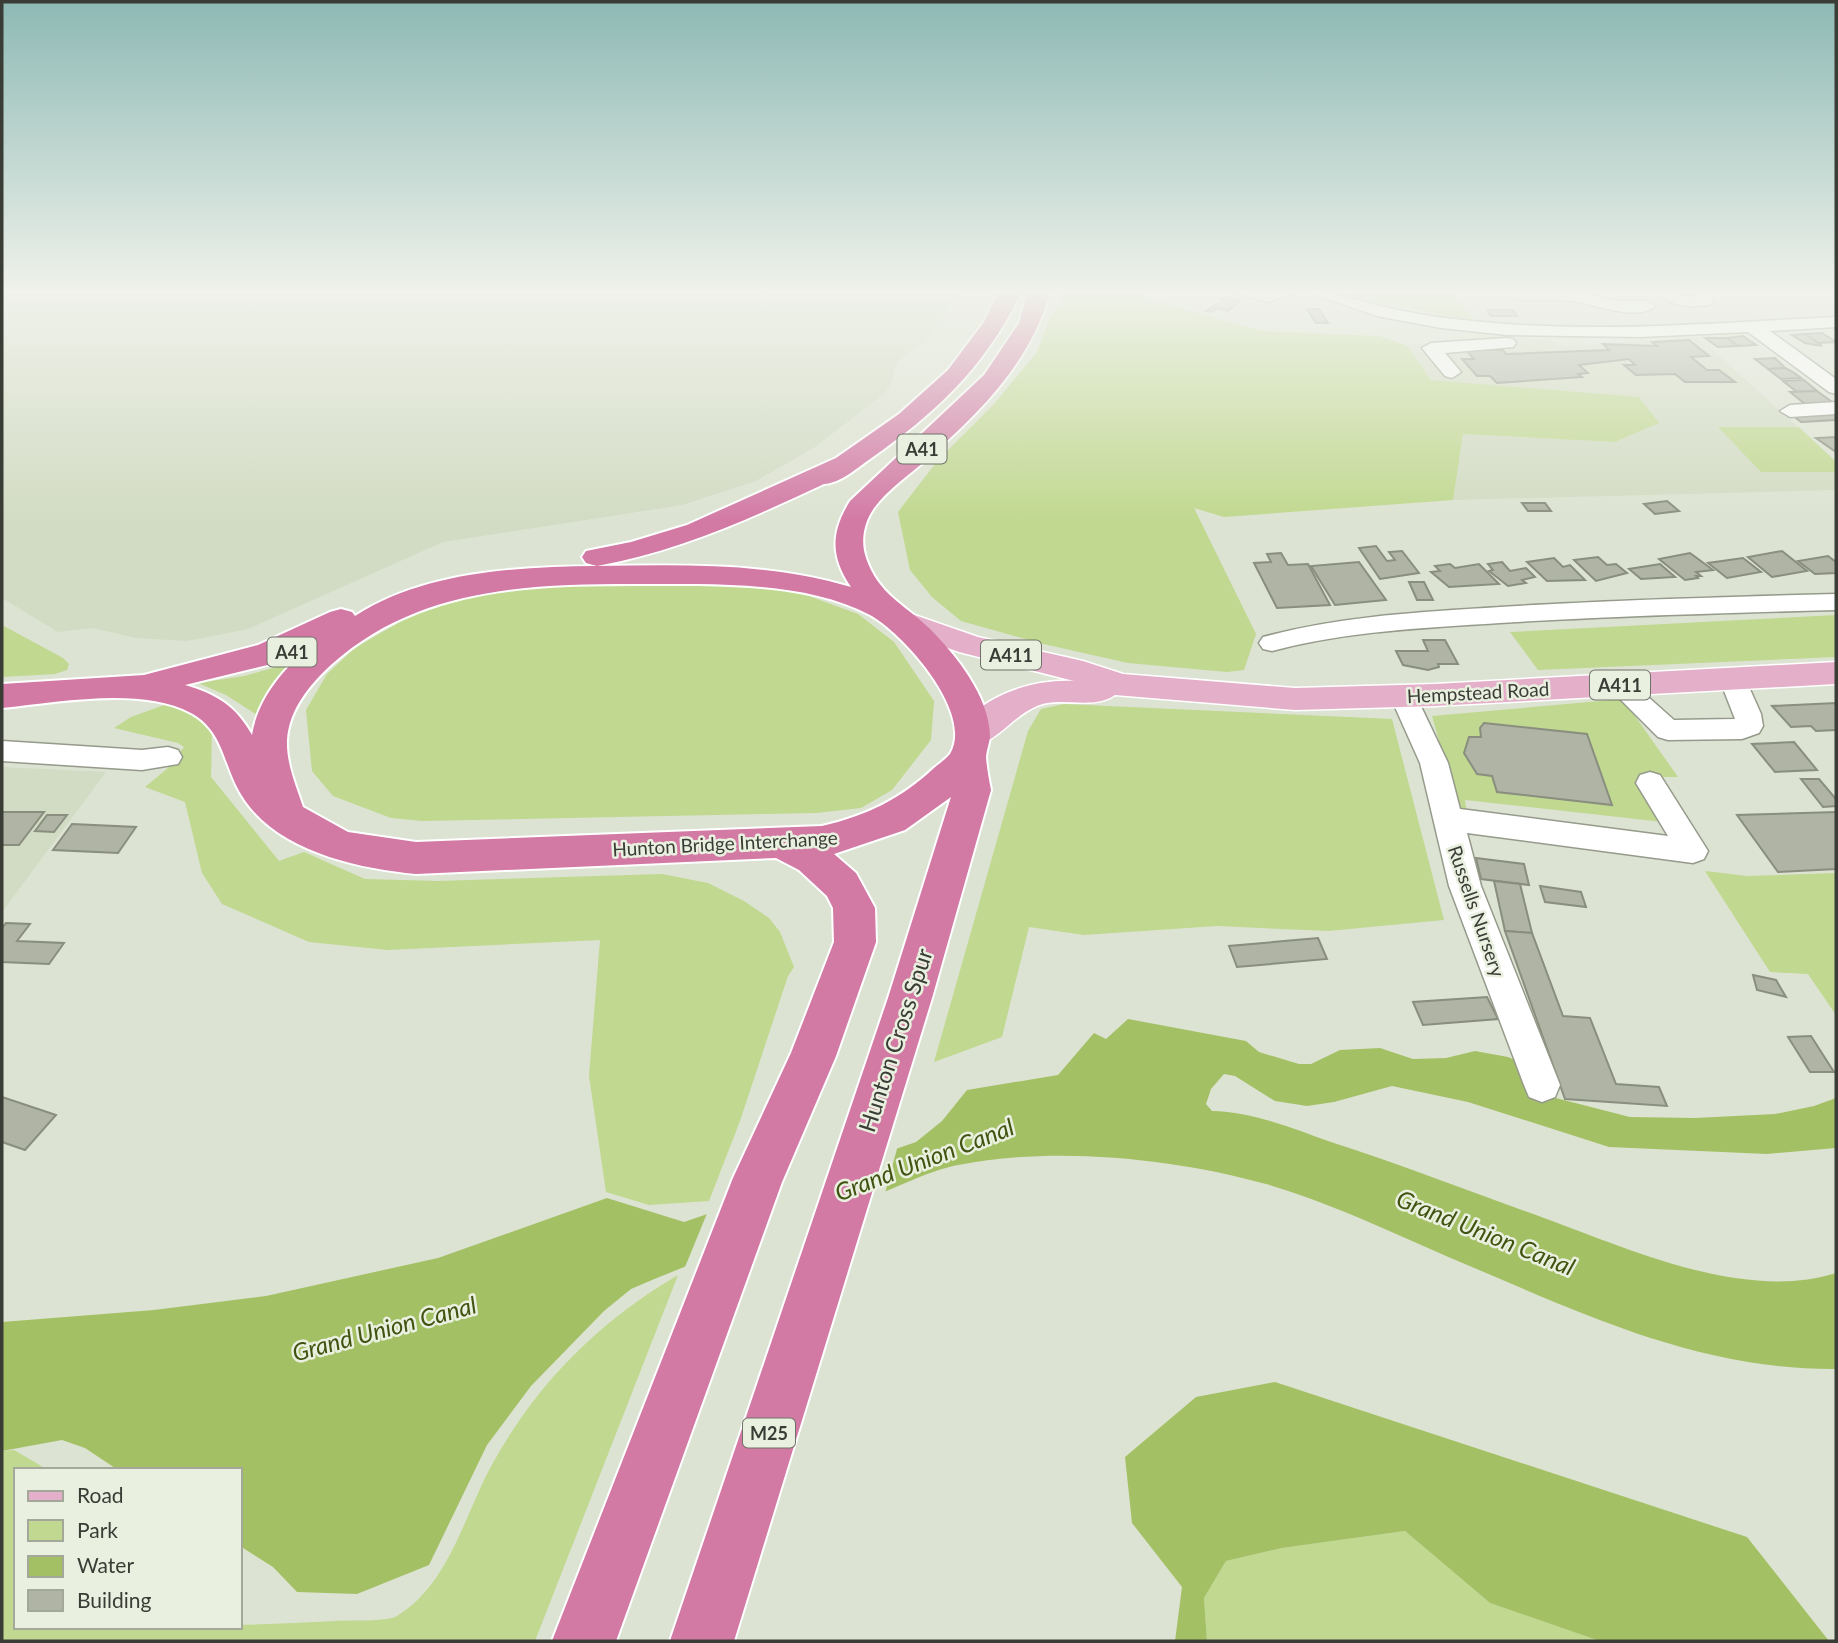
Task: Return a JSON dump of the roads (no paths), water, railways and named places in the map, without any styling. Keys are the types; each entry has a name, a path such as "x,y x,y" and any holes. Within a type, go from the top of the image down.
{"highway":[{"name":"A41","path":"554,576 641,560 713,538 788,500 849,462 948,387 964,369"},
{"name":"A41","path":"892,614 863,583 849,555 846,537 852,519 864,501 973,404 998,369"},
{"path":"195,675 268,654 305,638 380,597 429,579 499,565 603,556 671,542 717,525 849,462"},
{"path":"286,816 268,748 271,728 281,704 300,676 324,653 372,619 435,591 466,583 554,576 775,577 809,583 892,614 935,653 954,680 970,746"},
{"name":"A41","path":"2,696 77,688 146,687 195,675 245,669 321,642 372,619"},
{"name":"A41","path":"146,687 194,699 225,721 237,737 256,789 286,816"},
{"name":"Hunton Bridge Interchange","path":"286,816 335,845 371,854 416,858 822,841 863,833 908,813 970,746"},
{"name":"Hunton Cross Spur","path":"702,1641 836,1226 972,790 970,746"},
{"path":"584,1641 758,1178 813,1056 856,935 854,908 842,884 813,859 781,843"}],"main road":[{"name":"Hempstead Road","path":"892,614 970,645 1083,672 1120,685 1295,699 1403,696 1836,673"},
{"name":"Hempstead Road","path":"970,746 999,711 1026,696 1058,691 1083,694 1120,685"}],"street":[{"path":"1448,369 1451,372"},
{"path":"1810,369 1836,388"},
{"path":"1790,411 1836,408"},
{"path":"1272,643 1314,631 1417,621 1612,607 1836,602"},
{"path":"1619,685 1668,730 1742,729 1749,726 1750,716 1732,678"},
{"name":"Russells Nursery","path":"1403,696 1434,763 1465,886 1542,1085"},
{"path":"2,751 142,760 168,757"},
{"path":"1447,819 1693,851 1650,783"}],"water":[{"name":"Grand Union Canal","path":"1128,1019 1246,1041 1259,1052 1299,1064 1311,1064 1340,1050 1380,1048 1413,1059 1446,1058 1475,1051 1508,1057 1536,1069 1544,1095 1630,1117 1695,1118 1775,1114 1814,1106 1836,1098 1836,1148 1767,1154 1609,1147 1468,1102 1392,1086 1334,1102 1307,1106 1275,1101 1235,1076 1224,1074 1211,1089 1206,1104 1212,1111 1244,1114 1289,1127 1613,1244 1688,1268 1726,1277 1764,1281 1801,1280 1836,1273 1836,1369 1740,1361 1649,1338 1561,1305 1344,1212 1266,1184 1192,1167 1153,1162 1033,1156 995,1159 933,1172 631,1289 604,1311 531,1386 487,1445 429,1565 357,1594 297,1592 273,1567 242,1547 242,1468 115,1468 85,1448 62,1440 2,1451 2,1322 154,1310 266,1296 438,1258 607,1198 684,1222 916,1142 942,1121 967,1090 1058,1075 1094,1033 1106,1039"},
{"path":"1275,1382 1747,1537 1829,1641 1600,1641 1490,1603 1405,1531 1282,1548 1226,1561 1204,1598 1207,1641 1175,1641 1182,1587 1132,1523 1125,1457 1196,1397"}]}
